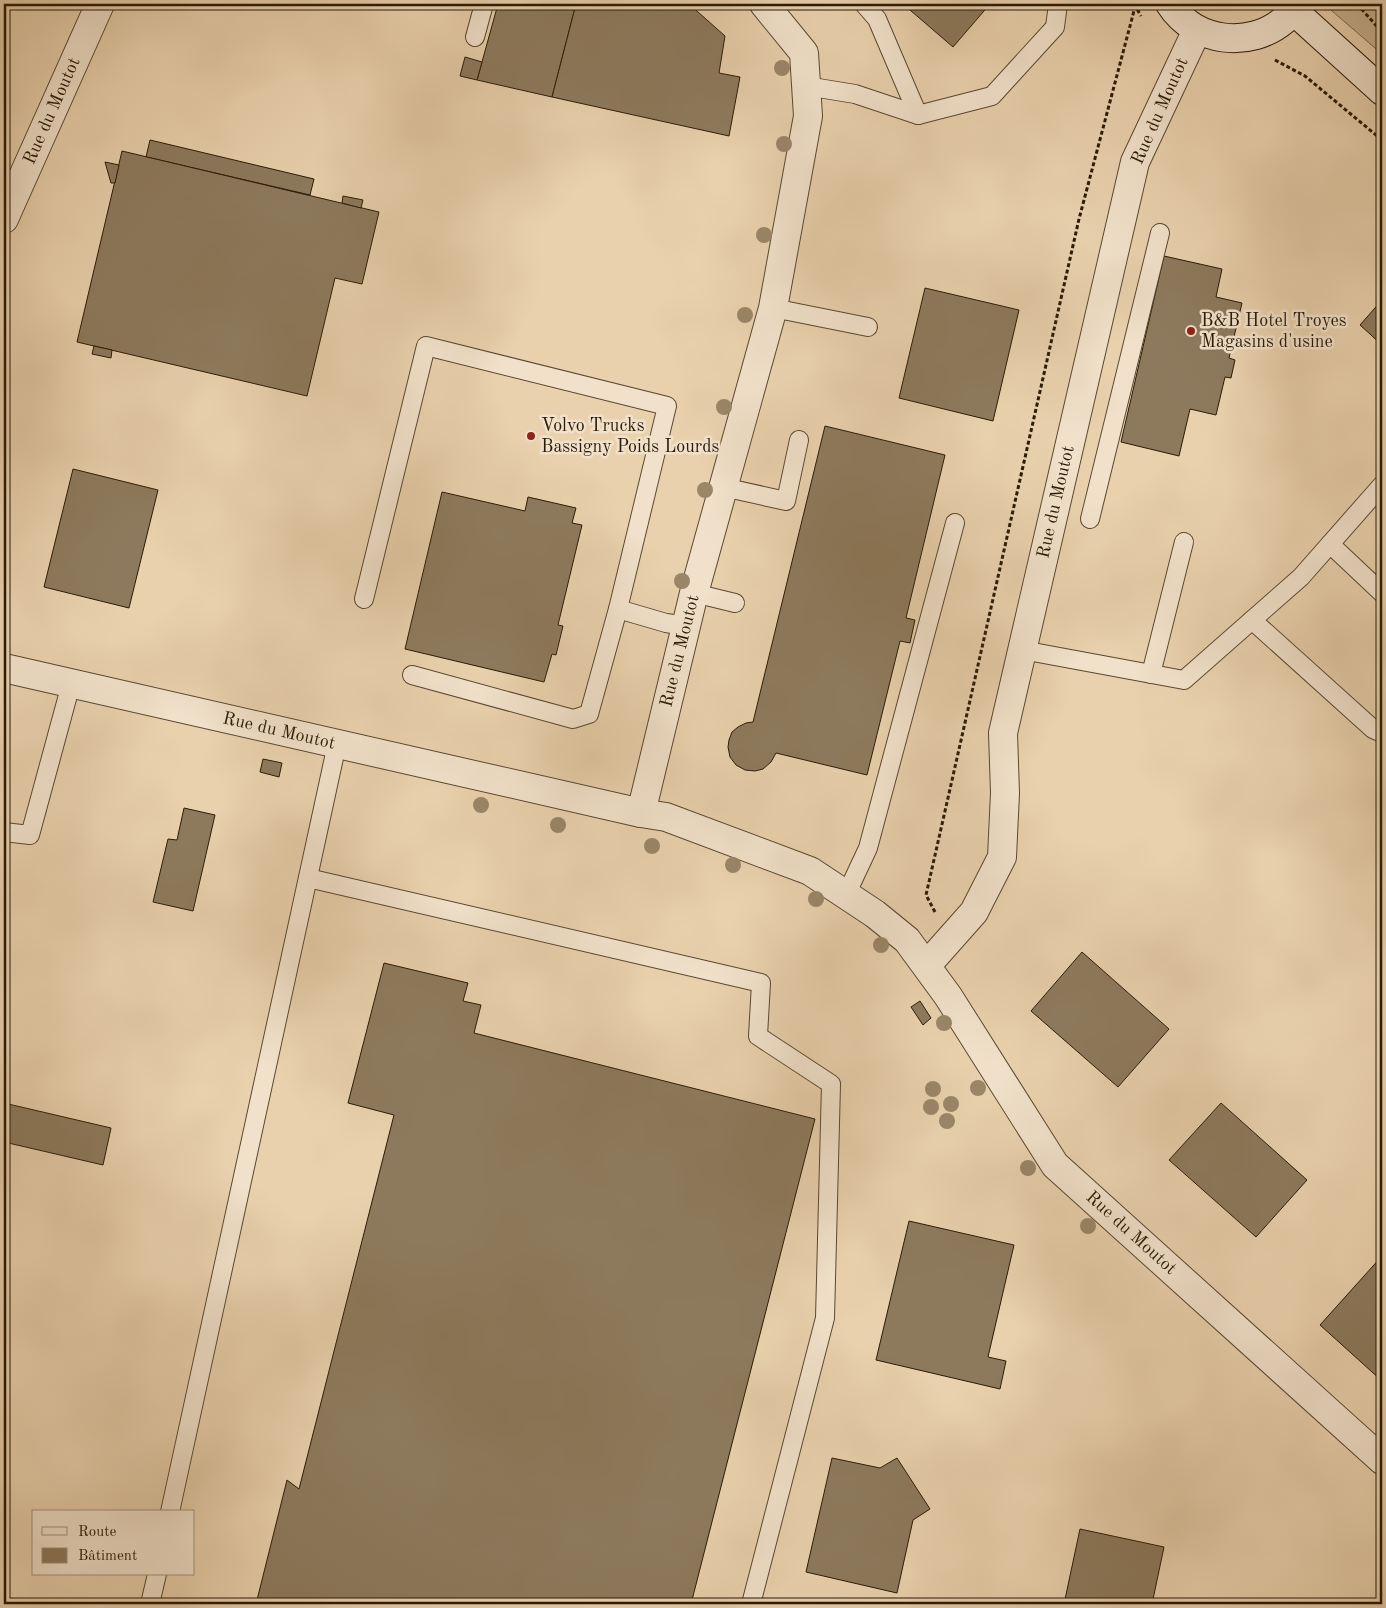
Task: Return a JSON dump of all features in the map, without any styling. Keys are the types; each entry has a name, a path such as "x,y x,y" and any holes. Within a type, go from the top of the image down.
{"street":[{"name":"Rue du Moutot","path":"4,219 100,4"},
{"name":"Rue du Moutot","path":"642,813 694,593 773,308 808,116 804,53 764,4"},
{"path":"1170,4 1176,13 1197,30 1223,38 1249,38 1274,28 1297,8 1382,91"},
{"name":"Rue du Moutot","path":"927,966 974,912 1002,857 1005,793 1002,733 1135,162 1197,30"},
{"name":"Rue du Moutot","path":"4,668 666,817 810,871 875,914 907,940 948,996 1056,1165 1382,1460"}],"lane":[{"path":"475,37 484,4"},
{"path":"864,4 877,19 918,115"},
{"path":"806,86 855,94 918,115 992,96 1055,27 1058,4"},
{"path":"1090,519 1160,233"},
{"path":"773,308 868,327"},
{"path":"364,599 426,346 667,406 618,609 589,714 573,719 412,675"},
{"path":"723,487 786,501 799,440"},
{"path":"1022,650 1184,680 1301,577 1382,485"},
{"path":"846,895 868,848 955,523"},
{"path":"1151,674 1184,542"},
{"path":"1330,544 1382,593"},
{"path":"694,593 735,603"},
{"path":"618,609 666,623 686,626"},
{"path":"1252,620 1372,728 1382,733"},
{"path":"4,832 30,835 71,684"},
{"path":"170,1510 337,744"},
{"path":"308,878 761,984 758,1036 831,1084 824,1318 751,1604"},
{"path":"150,1604 156,1576"}],"path":[{"path":"1357,4 1382,32"},
{"path":"950,940 926,895 1079,219 1135,7"},
{"path":"1275,60 1305,76 1382,140"}],"shaded area":[{"path":"1324,4 1382,4 1382,54"}],"building":[{"path":"498,4 576,4 552,97 477,80"},
{"path":"576,4 689,4 725,36 719,73 740,77 729,136 552,97"},
{"path":"903,4 990,4 953,47"},
{"path":"465,57 482,62 477,80 460,76"},
{"path":"150,140 314,179 310,195 146,157"},
{"path":"122,151 379,212 362,284 335,278 307,396 77,342"},
{"path":"105,162 119,165 115,183 111,183"},
{"path":"343,196 363,200 361,208 342,203"},
{"name":"B&B Hotel Troyes Magasins d'usine","path":"1164,256 1222,269 1216,297 1242,303 1229,358 1235,360 1231,378 1225,377 1216,415 1190,409 1179,456 1121,442"},
{"path":"925,288 1019,310 993,421 899,398"},
{"path":"1382,300 1382,345 1360,325"},
{"path":"94,346 112,350 111,358 92,354"},
{"path":"825,426 945,455 906,618 915,620 910,643 900,641 867,775 776,753 771,762 763,769 755,771 745,770 736,765 730,757 729,740 732,732 738,727 753,722"},
{"path":"73,469 158,490 129,608 44,587"},
{"path":"442,492 525,511 528,497 576,508 572,523 582,525 558,625 563,626 556,655 552,654 544,682 405,649"},
{"path":"263,759 282,763 279,777 260,772"},
{"path":"184,808 215,815 193,911 153,902 168,839 177,840"},
{"path":"1082,952 1169,1029 1118,1087 1031,1011"},
{"path":"384,963 468,983 463,1001 481,1005 474,1033 815,1119 691,1604 256,1604 287,1480 299,1489 394,1115 348,1103"},
{"path":"920,1001 931,1018 923,1025 911,1007"},
{"path":"4,1103 111,1128 103,1165 4,1142"},
{"path":"1221,1103 1307,1180 1256,1237 1169,1160"},
{"path":"909,1221 1014,1245 988,1357 1006,1361 1000,1389 876,1360"},
{"path":"1382,1256 1382,1381 1320,1325"},
{"path":"832,1458 880,1468 897,1458 930,1509 913,1520 897,1593 806,1572"},
{"path":"1080,1529 1164,1547 1152,1604 1064,1604"}],"place":[{"name":"B&B Hotel Troyes Magasins d'usine","path":"1191,331"},
{"name":"Volvo Trucks Bassigny Poids Lourds","path":"531,436"}]}
